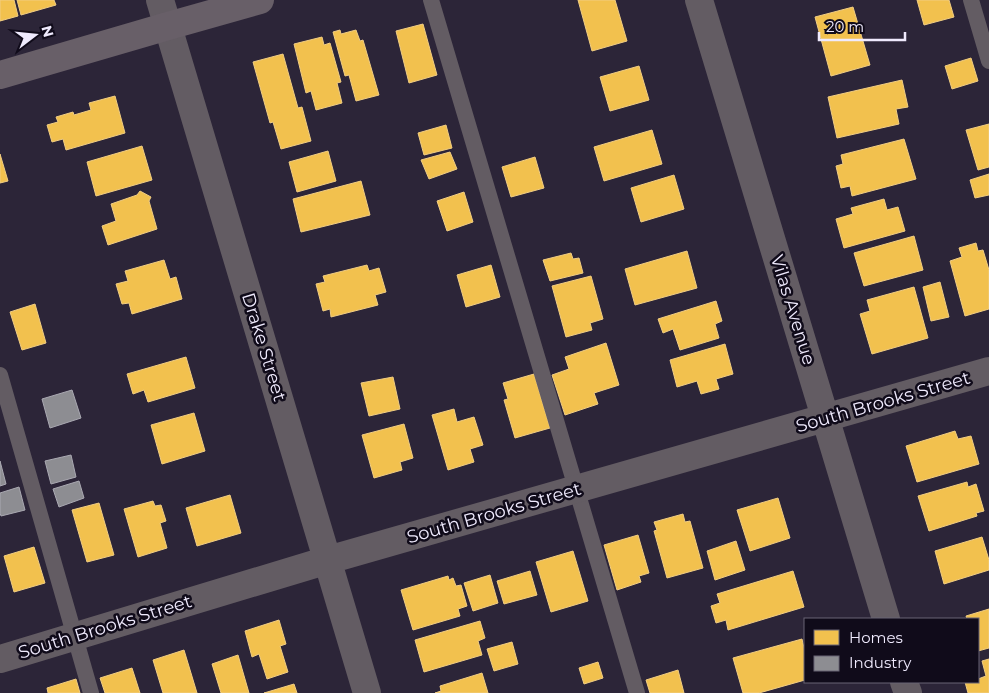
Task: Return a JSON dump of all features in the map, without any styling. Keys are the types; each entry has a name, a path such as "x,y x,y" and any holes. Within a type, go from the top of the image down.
{"street":[{"name":"Drake Street","path":"160,0 367,693"},
{"path":"0,75 260,0"},
{"name":"Vilas Avenue","path":"699,0 886,618"},
{"name":"South Brooks Street","path":"0,658 328,560 989,371"}],"lane":[{"path":"431,0 637,693"},
{"path":"971,0 989,61"},
{"path":"0,374 91,693"}],"building: Homes":[{"path":"0,0 14,0 18,16 0,21"},
{"path":"17,0 54,0 56,5 21,15"},
{"path":"578,0 615,0 627,41 592,51"},
{"path":"917,0 949,0 954,17 924,25"},
{"path":"853,7 870,65 831,76 815,17"},
{"path":"423,24 437,75 409,83 396,31"},
{"path":"340,30 341,34 356,30 360,41 363,40 379,95 356,101 349,75 345,76 333,32"},
{"path":"322,37 324,45 330,43 341,82 337,83 342,103 316,110 311,91 306,93 294,44"},
{"path":"283,54 298,108 302,107 311,141 281,149 273,122 270,123 253,62"},
{"path":"971,58 978,81 952,89 945,66"},
{"path":"639,66 649,100 610,111 600,77"},
{"path":"902,80 908,107 896,109 899,124 837,138 828,97"},
{"path":"115,96 125,133 66,150 63,139 52,142 47,125 58,122 56,117 73,112 74,115 91,110 89,103"},
{"path":"989,124 989,167 978,170 966,130"},
{"path":"446,125 452,148 424,155 418,133"},
{"path":"652,130 662,164 604,181 594,147"},
{"path":"904,139 916,179 852,196 850,186 841,188 836,166 843,164 841,155"},
{"path":"142,146 152,180 96,196 87,162"},
{"path":"328,151 336,181 297,192 289,162"},
{"path":"450,152 457,169 429,179 421,160"},
{"path":"0,154 8,181 0,183"},
{"path":"535,157 544,188 511,197 502,167"},
{"path":"989,174 989,195 975,198 970,180"},
{"path":"674,175 684,209 641,222 631,188"},
{"path":"361,181 370,215 301,232 293,199"},
{"path":"140,191 151,197 149,201 157,229 108,245 102,226 116,221 111,204 137,195"},
{"path":"464,192 473,222 447,231 437,201"},
{"path":"884,199 887,210 898,207 905,231 844,248 836,219 853,214 851,208"},
{"path":"914,236 923,270 864,286 854,253"},
{"path":"976,243 978,251 983,250 989,270 989,309 965,316 950,261 962,257 959,248"},
{"path":"687,251 697,288 635,305 625,269"},
{"path":"571,253 573,259 579,258 583,273 550,281 543,260"},
{"path":"164,260 170,279 176,277 182,299 132,314 129,303 122,304 116,284 128,281 125,271"},
{"path":"367,265 369,271 379,268 386,292 375,295 378,305 331,317 330,309 323,311 316,284 325,282 323,276"},
{"path":"491,265 500,297 466,307 457,275"},
{"path":"591,276 603,319 590,323 592,330 566,337 552,286"},
{"path":"940,282 949,317 931,321 923,287"},
{"path":"914,287 928,338 872,354 860,314 870,311 867,300"},
{"path":"716,301 722,321 715,324 719,338 680,350 673,329 663,333 658,319"},
{"path":"35,304 46,343 22,350 10,312"},
{"path":"606,343 619,385 594,393 598,404 565,415 552,375 569,369 565,357"},
{"path":"725,344 733,374 716,379 719,389 701,394 697,381 677,387 670,360"},
{"path":"186,357 195,388 148,402 144,390 133,394 127,374"},
{"path":"534,374 550,428 515,438 504,400 508,399 503,383"},
{"path":"393,377 400,409 369,416 361,383"},
{"path":"454,409 457,422 474,417 483,445 470,449 474,462 448,470 432,415"},
{"path":"194,413 205,451 162,464 151,425"},
{"path":"404,424 413,458 400,462 402,470 374,478 362,435"},
{"path":"955,431 958,439 971,436 979,464 917,482 906,446"},
{"path":"967,482 968,487 976,484 984,511 976,513 977,516 929,531 918,496"},
{"path":"230,495 241,533 197,546 186,508"},
{"path":"778,498 790,538 750,551 737,510"},
{"path":"153,501 155,506 161,505 166,521 160,523 167,548 138,557 124,509"},
{"path":"99,503 114,555 87,562 72,510"},
{"path":"683,514 685,522 690,521 703,568 667,578 654,531 657,530 654,522"},
{"path":"638,535 649,573 639,576 641,582 617,590 604,545"},
{"path":"982,537 989,560 989,570 944,584 935,551"},
{"path":"736,541 745,570 715,580 707,551"},
{"path":"34,547 45,583 14,592 4,556"},
{"path":"573,551 588,601 551,612 536,562"},
{"path":"530,571 537,595 504,604 497,581"},
{"path":"793,571 804,607 728,630 726,620 716,623 711,606 720,603 717,594"},
{"path":"490,575 498,603 473,611 464,583"},
{"path":"448,576 449,580 453,578 456,586 461,585 467,606 458,609 460,616 413,630 401,590"},
{"path":"989,609 989,648 979,651 979,618 967,618 966,616"},
{"path":"279,620 286,644 280,646 288,672 267,679 259,654 252,657 245,631"},
{"path":"480,621 485,638 478,641 482,655 424,672 415,640"},
{"path":"802,639 804,648 804,680 759,693 743,693 733,658"},
{"path":"512,642 518,664 494,671 487,649"},
{"path":"184,650 197,693 163,693 153,660"},
{"path":"238,655 249,693 221,693 212,664"},
{"path":"989,659 989,693 968,693 965,683 979,683 979,679 986,676 982,661"},
{"path":"598,662 603,678 584,684 579,668"},
{"path":"132,668 140,693 105,693 100,678"},
{"path":"678,670 684,693 650,693 646,680"},
{"path":"482,673 488,693 435,693 441,691 440,686"},
{"path":"76,679 80,693 48,693 47,688"},
{"path":"294,684 297,693 264,693"}],"building: Industry":[{"path":"72,390 81,418 50,428 42,399"},
{"path":"71,455 76,477 51,484 45,461"},
{"path":"0,461 6,484 0,486"},
{"path":"79,481 84,498 59,507 53,489"},
{"path":"19,487 25,510 1,516 0,493"}]}
